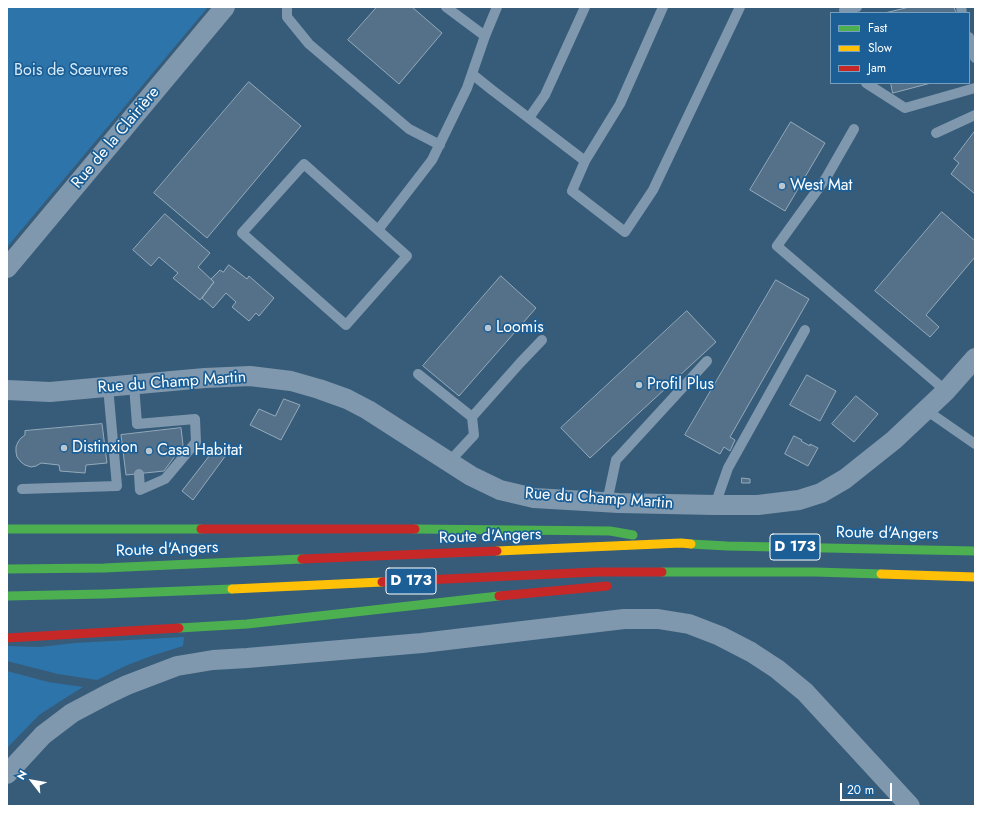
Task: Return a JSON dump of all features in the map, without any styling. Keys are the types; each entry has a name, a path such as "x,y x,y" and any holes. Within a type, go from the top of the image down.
{"highway":[{"path":"7,529 610,531 681,543"},
{"name":"Route d'Angers","path":"7,569 104,568 681,543 727,546 975,551"},
{"name":"D 173","path":"7,596 244,589 596,572 815,572 975,577"},
{"path":"769,581 815,572"},
{"path":"7,638 247,624 528,593 618,586"}],"street":[{"name":"Rue de la Clairière","path":"7,268 225,7"},
{"name":"Rue du Champ Martin","path":"7,390 50,392 205,378 250,376 291,381 347,399 368,410 471,476 500,490 534,498 607,502 758,505 799,500 821,492 845,480 894,440 926,410 946,391 975,358"},
{"path":"7,774 43,735 72,713 127,685 177,666 213,660 254,658 422,643 624,619 658,619 689,624 720,636 751,652 777,668 806,692 909,804"}],"lane":[{"path":"287,7 288,17 310,44 409,128 440,145"},
{"path":"446,7 485,36"},
{"path":"378,230 432,160 467,88 497,7"},
{"path":"529,118 545,95 585,7"},
{"path":"663,7 620,104 585,161 572,191 625,232 653,190 740,7"},
{"path":"845,12 844,10 857,7"},
{"path":"970,40 975,58"},
{"path":"472,74 585,161"},
{"path":"868,84 905,108 975,88"},
{"path":"936,133 975,115"},
{"path":"854,129 826,178 777,246 946,391"},
{"path":"304,164 378,230 407,256 346,325 242,233 304,164"},
{"path":"714,505 728,468 806,330"},
{"path":"472,417 542,340"},
{"path":"607,502 616,460 707,360"},
{"path":"418,374 472,417 474,435 449,462"},
{"path":"134,385 136,429 195,419 196,442 165,479 140,490 139,474"},
{"path":"22,489 117,486 108,387"},
{"path":"926,410 975,444"}],"green space":[{"name":"Bois de Sœuvres","path":"7,7 208,7 7,247"},
{"path":"184,637 183,646 125,666 97,680 58,674 7,661 7,646 40,647 75,643"},
{"path":"7,671 48,682 83,687 39,715 7,748"}],"building":[{"path":"377,7 412,7 442,33 399,84 348,40"},
{"path":"910,7 954,7 956,12 889,12"},
{"path":"249,82 301,126 207,238 154,193"},
{"path":"891,84 927,84 893,93"},
{"path":"791,122 825,143 785,211 750,190"},
{"path":"975,131 975,194 951,174 959,163 954,159"},
{"path":"942,212 975,241 975,257 926,315 939,327 930,337 875,291"},
{"path":"165,214 210,253 198,267 214,282 200,300 173,278 178,273 159,257 151,266 133,250"},
{"path":"229,265 247,279 249,276 274,298 259,316 256,313 249,321 232,307 236,302 226,293 213,308 202,298 214,282 211,279 220,270 223,272"},
{"name":"Loomis","path":"501,276 536,308 459,396 423,366"},
{"path":"776,280 809,299 730,437 735,440 730,451 724,447 720,454 685,435"},
{"name":"Profil Plus","path":"687,311 716,342 590,458 561,428"},
{"path":"807,375 836,391 820,421 790,405"},
{"path":"856,396 878,414 854,442 832,424"},
{"path":"284,399 300,405 281,440 250,425 259,409 275,416"},
{"path":"102,424 107,463 86,465 85,473 60,471 59,465 41,463 31,467 25,465 17,457 16,447 21,438 25,435 25,431"},
{"path":"181,428 183,445 164,471 126,475 121,435"},
{"path":"794,436 810,446 810,444 818,448 808,466 785,454"},
{"path":"213,449 216,449 226,455 193,500 182,491"},
{"path":"742,478 750,479 750,483 742,483"}],"traffic: fast":[{"path":"7,529 201,529"},
{"path":"415,529 610,531 633,535"},
{"path":"691,544 975,551"},
{"path":"7,569 104,568 302,559"},
{"path":"662,572 815,572 881,574"},
{"path":"7,596 232,589"},
{"path":"179,628 247,624 499,596"}],"traffic: slow":[{"path":"497,551 681,543 691,544"},
{"path":"881,574 975,577"},
{"path":"232,589 382,582"}],"traffic: jam":[{"path":"201,529 415,529"},
{"path":"302,559 497,551"},
{"path":"382,582 596,572 662,572"},
{"path":"499,596 607,586"},
{"path":"7,638 179,628"}],"place":[{"name":"West Mat","path":"782,186"},
{"name":"Loomis","path":"488,328"},
{"name":"Profil Plus","path":"639,385"},
{"name":"Distinxion","path":"64,448"},
{"name":"Casa Habitat","path":"149,451"}]}
